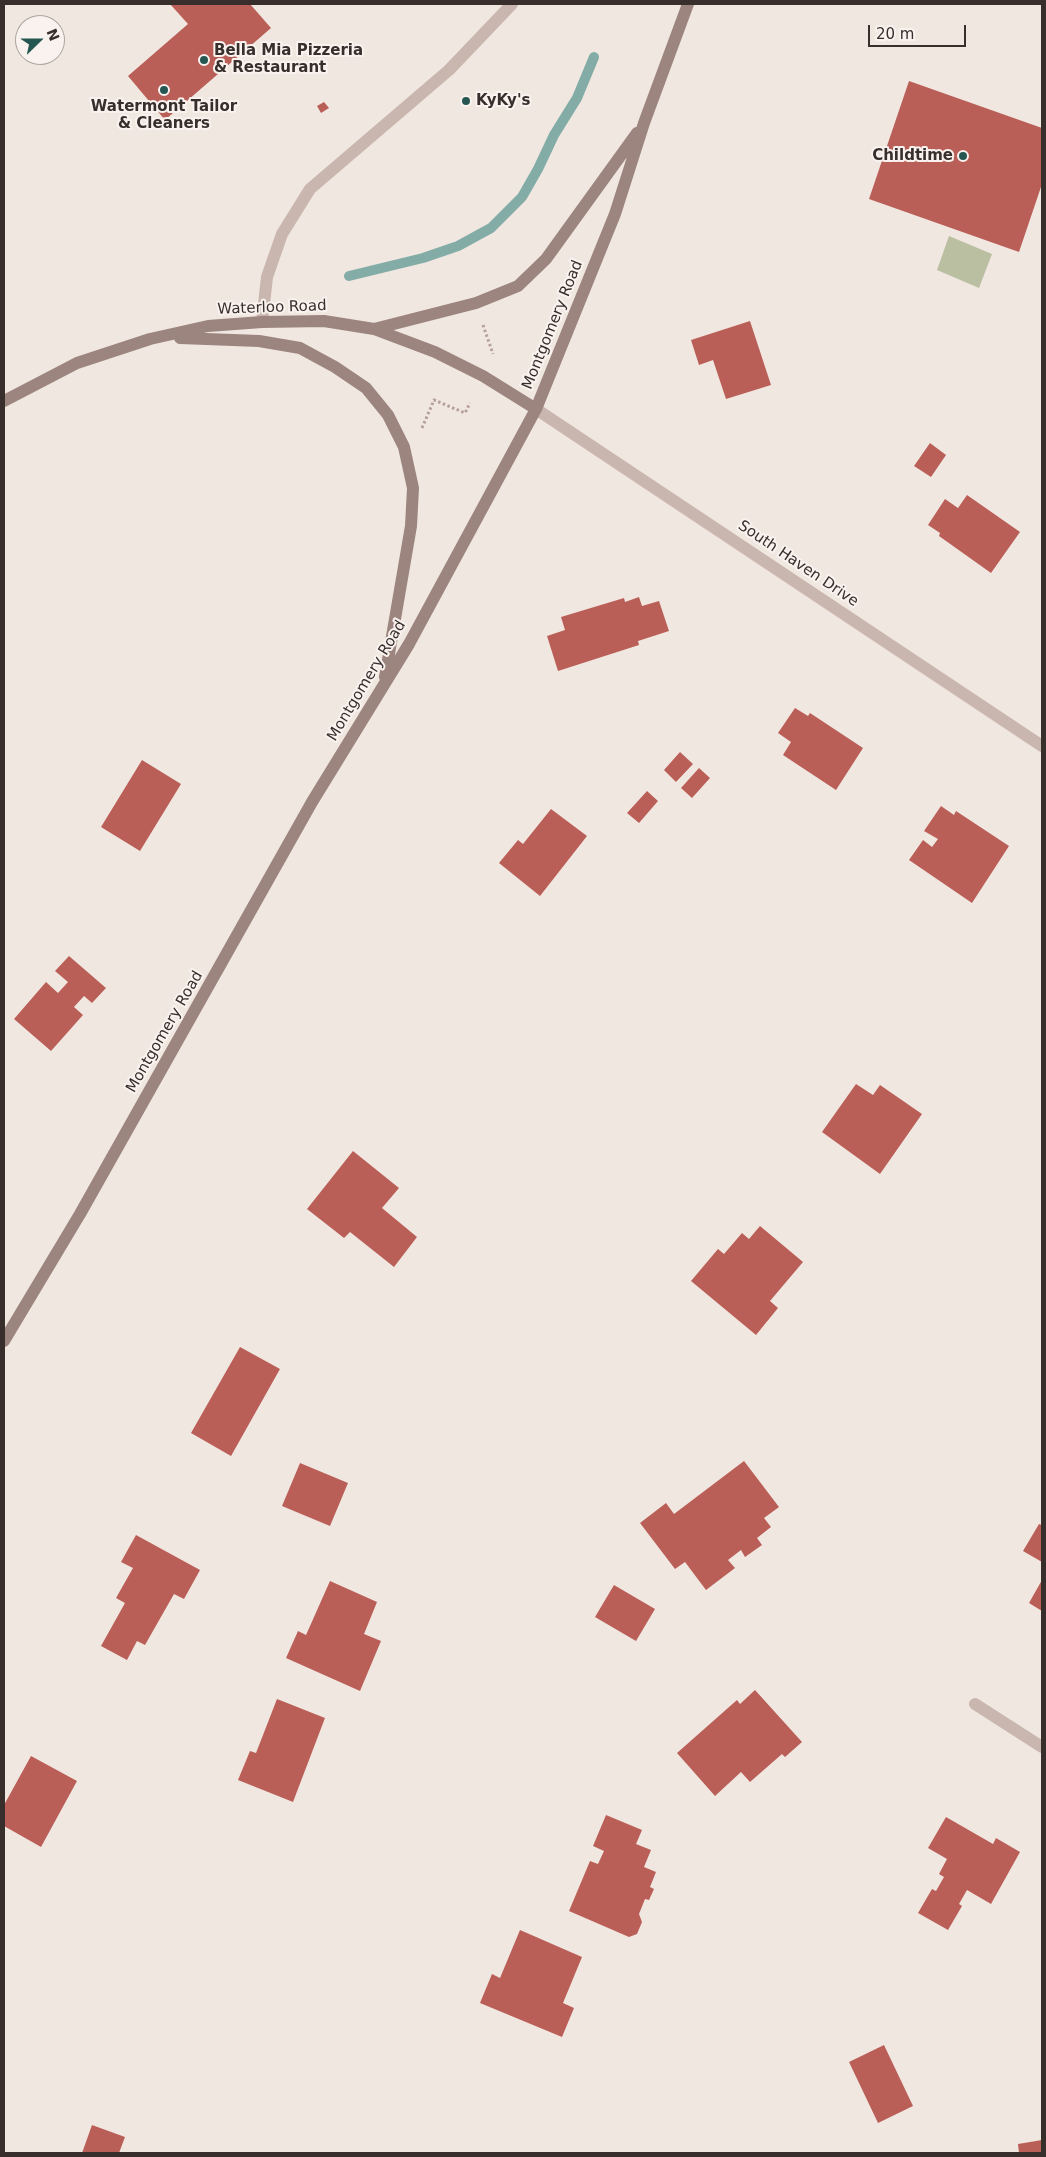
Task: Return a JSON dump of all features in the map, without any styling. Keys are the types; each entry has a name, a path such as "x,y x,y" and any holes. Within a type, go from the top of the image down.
{"main road":[{"name":"Montgomery Road","path":"4,1341 80,1214 312,802 409,644 536,409 615,214 644,122 688,4"},
{"path":"374,329 476,304 518,286 546,260 644,122"},
{"name":"Waterloo Road","path":"4,402 77,363 150,339 208,326 262,322 324,321 374,329 435,352 483,376 536,409"},
{"path":"150,339 226,339 259,341 300,348 335,367 366,388 388,415 404,447 413,488 411,526 385,681"}],"street":[{"path":"262,322 267,277 282,234 310,188 449,70 512,4"},
{"name":"South Haven Drive","path":"536,409 1042,746"},
{"path":"976,1704 1042,1747"}],"path":[{"path":"483,325 493,354"},
{"path":"420,431 434,400 465,413 470,403"}],"green space":[{"path":"949,236 992,254 979,288 937,270"}],"building":[{"path":"170,4 250,4 271,28 165,120 128,76 188,24"},
{"name":"Childtime","path":"909,81 1042,128 1042,184 1019,252 869,199"},
{"path":"324,102 329,108 321,113 317,106"},
{"path":"750,321 771,385 726,399 713,360 699,365 691,340"},
{"path":"930,443 946,455 931,477 914,466"},
{"path":"967,495 1020,532 991,573 939,536 940,533 928,525 945,499 958,508"},
{"path":"639,597 642,606 659,601 669,631 638,641 639,645 558,671 547,636 565,630 561,617 624,598 625,602"},
{"path":"795,708 808,716 810,713 863,748 836,790 783,755 791,742 778,733"},
{"path":"680,752 693,764 676,782 664,770"},
{"path":"142,760 181,784 140,851 101,827"},
{"path":"699,768 710,778 692,798 681,788"},
{"path":"647,791 658,801 639,823 627,813"},
{"path":"941,806 954,815 956,811 1009,846 972,903 909,860 923,840 932,847 938,839 924,831"},
{"path":"551,809 587,836 540,896 499,863 518,840 523,844"},
{"path":"69,956 106,988 92,1003 84,996 74,1007 83,1015 51,1051 14,1019 46,982 58,993 68,982 55,971"},
{"path":"856,1084 873,1095 880,1085 922,1114 880,1174 822,1132"},
{"path":"353,1151 399,1188 382,1208 417,1237 394,1267 350,1232 344,1238 307,1209"},
{"path":"760,1226 803,1262 770,1301 778,1308 756,1335 691,1281 718,1249 724,1254 742,1233 749,1239"},
{"path":"240,1347 280,1369 231,1456 191,1433"},
{"path":"744,1461 779,1507 764,1518 771,1527 757,1538 762,1545 745,1557 741,1550 728,1560 735,1568 706,1590 685,1562 675,1569 640,1523 666,1503 674,1514"},
{"path":"300,1463 348,1483 330,1526 282,1506"},
{"path":"1039,1524 1042,1525 1042,1562 1023,1551"},
{"path":"136,1535 200,1570 184,1599 174,1594 145,1645 137,1641 127,1660 101,1646 125,1603 116,1598 133,1568 121,1562"},
{"path":"1042,1580 1042,1611 1029,1603"},
{"path":"330,1581 377,1602 364,1634 381,1641 360,1691 286,1658 298,1631 306,1635"},
{"path":"614,1585 655,1609 636,1641 595,1617"},
{"path":"755,1690 802,1742 785,1757 782,1754 750,1782 741,1772 715,1796 677,1753 737,1700 740,1704"},
{"path":"277,1699 325,1718 293,1802 238,1780 250,1751 256,1753"},
{"path":"31,1756 77,1781 41,1847 4,1826 4,1805"},
{"path":"606,1815 642,1830 636,1844 651,1850 644,1867 656,1872 650,1887 654,1889 649,1900 645,1899 639,1914 642,1922 637,1934 629,1937 569,1911 590,1861 598,1864 604,1851 593,1846"},
{"path":"946,1817 993,1844 996,1838 1020,1852 991,1904 967,1890 959,1904 962,1906 948,1930 918,1913 932,1889 936,1891 944,1877 939,1874 947,1859 928,1848"},
{"path":"520,1930 582,1957 563,2003 574,2008 562,2037 480,2003 492,1974 500,1978"},
{"path":"884,2045 913,2106 878,2123 849,2062"},
{"path":"92,2125 125,2137 119,2153 82,2153"},
{"path":"1042,2140 1042,2153 1019,2153 1018,2144"}],"waterway":[{"path":"349,276 423,258 458,246 491,228 522,197 554,135 577,98 594,57"}],"place":[{"name":"Bella Mia Pizzeria & Restaurant","path":"204,60"},
{"name":"Watermont Tailor & Cleaners","path":"164,90"},
{"name":"KyKy's","path":"466,101"},
{"name":"Childtime","path":"963,156"}]}
